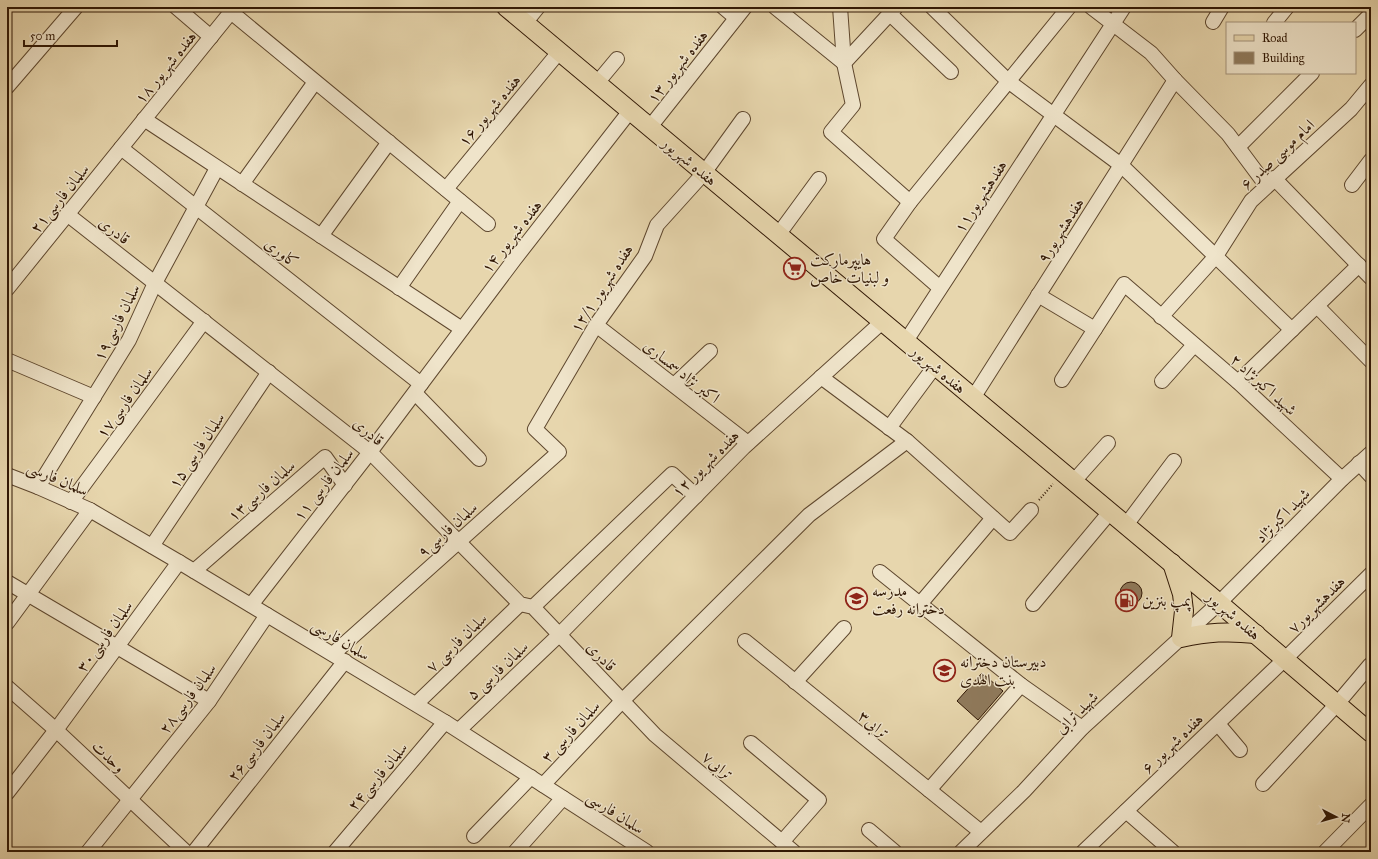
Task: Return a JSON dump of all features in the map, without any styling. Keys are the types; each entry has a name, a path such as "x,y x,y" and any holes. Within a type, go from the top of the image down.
{"main road":[{"name":"هفده شهریور","path":"506,7 1220,603 1371,732"},
{"path":"1172,564 1182,594 1184,611 1181,638 1205,633 1231,632 1256,634"}],"street":[{"path":"7,87 76,7"},
{"path":"176,7 211,37"},
{"path":"525,23 538,7"},
{"path":"723,7 741,12"},
{"path":"775,7 844,63"},
{"path":"840,7 844,63 852,105 831,132 910,202"},
{"path":"932,7 1008,81 1121,164 1292,330"},
{"path":"940,288 884,239 910,202 1069,7"},
{"path":"1091,7 1151,53 1175,80 1228,134 1270,182 1371,278"},
{"name":"هفدهشهریور۱۱","path":"906,341 1124,7"},
{"path":"1213,22 1222,7"},
{"path":"1275,22 1286,7"},
{"path":"233,9 316,82 488,224"},
{"name":"هفده شهریور ۱۸","path":"122,148 233,9"},
{"path":"844,63 893,11 951,72"},
{"name":"هفده شهریور ۱۳","path":"650,127 741,12"},
{"path":"1356,29 1371,14"},
{"name":"هفده شهریور ۱۶","path":"446,189 559,52"},
{"path":"597,83 617,59"},
{"path":"1238,147 1311,74"},
{"name":"هفدهشهریور۹","path":"973,398 1175,80"},
{"path":"242,184 316,82"},
{"name":"امام موسی صدر ۶","path":"1161,317 1216,256 1251,201 1351,108 1371,85"},
{"name":"هفده شهریور ۱۴","path":"418,388 514,260 630,111"},
{"path":"144,119 462,329"},
{"name":"هفده شهریور ۱۲/۱","path":"535,429 596,325 645,256 657,225 704,173 743,119"},
{"path":"321,236 389,142"},
{"name":"کاوری","path":"122,148 196,206 418,388 479,459"},
{"name":"سلمان فارسی۲۱","path":"8,286 122,148"},
{"path":"1352,185 1371,160"},
{"name":"سلمان فارسی۱۹","path":"38,487 129,340 155,283 217,168"},
{"path":"778,235 820,179"},
{"path":"399,288 460,201"},
{"name":"قادری","path":"68,214 370,452 459,542 526,606 559,635 622,701"},
{"path":"1238,382 1359,265"},
{"name":"شهید اکبرنژاد ۲","path":"1095,329 1124,284 1238,382 1342,479"},
{"path":"1038,295 1095,329 1062,380"},
{"path":"1317,306 1371,361"},
{"name":"سلمان فارسی۱۷","path":"71,502 204,321"},
{"name":"هفده شهریور ۱۲","path":"559,635 748,443 882,322"},
{"name":"اکبر نژاد سمساری","path":"596,325 748,443"},
{"path":"1162,381 1194,345"},
{"path":"674,385 710,351"},
{"path":"7,360 94,397"},
{"path":"889,428 935,366"},
{"name":"سلمان فارسی ۱۵","path":"152,546 269,372"},
{"path":"821,377 907,441 1010,533 1031,510"},
{"name":"سلمان فارسی ۱۱","path":"251,605 418,388"},
{"name":"سلمان فارسی۹","path":"339,658 459,542 559,452 535,429"},
{"name":"سلمان فارسی ۳","path":"543,785 622,701 809,515 907,441"},
{"path":"1068,477 1108,443"},
{"name":"شهید اکبرنژاد","path":"1220,603 1342,479 1371,453"},
{"name":"سلمان فارسی۱۳","path":"194,571 325,457 344,485"},
{"path":"1126,525 1174,461"},
{"path":"1359,463 1371,476"},
{"name":"سلمان فارسی ۷","path":"416,704 672,474 696,496"},
{"name":"سلمان فارسی","path":"7,475 90,510 152,546 459,730 647,852"},
{"path":"7,623 90,510"},
{"path":"1033,604 1110,512"},
{"path":"920,604 993,518"},
{"name":"سلمان فارسی۳۰","path":"7,793 56,730 179,562"},
{"path":"880,572 1021,685 1082,728"},
{"name":"هفدهشهریور۷","path":"1285,659 1371,574"},
{"path":"7,582 209,701"},
{"name":"شهید ترابی","path":"961,852 1024,791 1082,728 1220,603"},
{"name":"سلمان فارسی۲۸","path":"88,852 209,701 267,615"},
{"path":"795,682 844,628"},
{"name":"سلمان فارسی ۵","path":"459,730 559,635"},
{"name":"ترابی۳","path":"745,641 981,832"},
{"name":"سلمان فارسی۲۶","path":"194,852 339,658"},
{"name":"هفده شهریور ۶","path":"1083,852 1285,659"},
{"path":"1263,784 1337,704 1370,665"},
{"path":"929,790 1021,685"},
{"name":"وحدت","path":"7,687 56,730 186,852"},
{"name":"ترابی۷","path":"622,701 654,735 794,852"},
{"name":"سلمان فارسی۲۴","path":"335,852 445,722"},
{"path":"1218,724 1240,750"},
{"path":"751,743 819,800 782,842"},
{"path":"474,836 531,777"},
{"path":"515,852 563,798"},
{"path":"1325,852 1371,805"},
{"path":"1126,811 1173,852"},
{"path":"869,830 895,852"}],"path":[{"path":"1031,510 1068,477"}],"building":[{"path":"1131,582 1139,585 1142,593 1139,601 1131,604 1123,601 1120,593 1123,585"},
{"path":"982,673 1003,691 978,720 957,701"}],"place":[{"name":"هایپرمارکت و لبنیات خاص","path":"794,268"},
{"name":"مدرسه دخترانه رفعت","path":"857,599"},
{"name":"پمپ بنزین","path":"1126,600"},
{"name":"دبیرستان دخترانه بنت الهدی","path":"945,670"}]}
